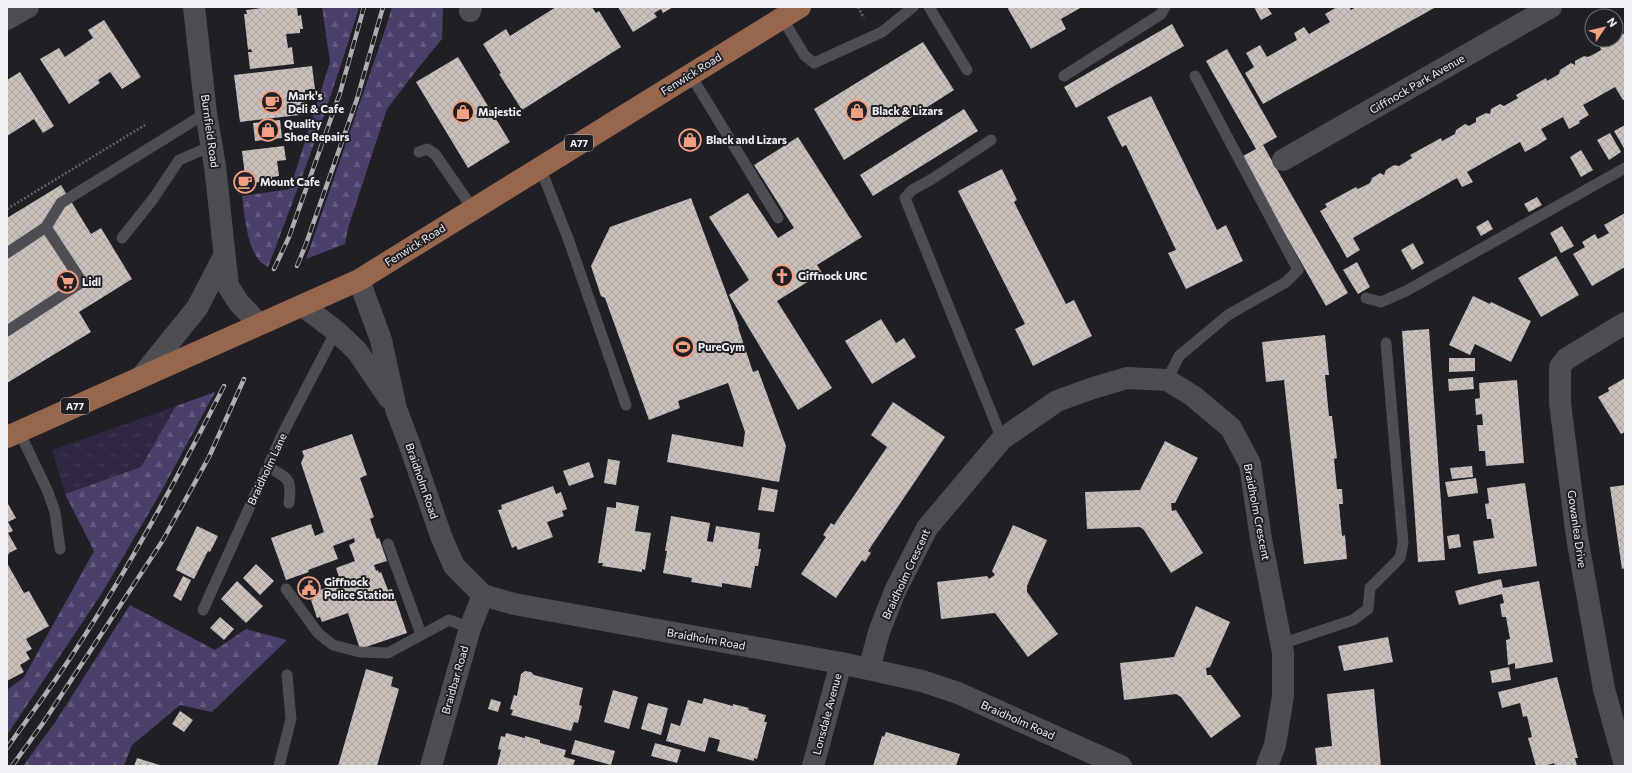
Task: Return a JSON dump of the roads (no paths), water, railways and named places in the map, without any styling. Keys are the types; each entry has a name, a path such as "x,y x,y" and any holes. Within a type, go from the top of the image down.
{"main road":[{"name":"Fenwick Road","path":"13,434 359,280 790,11"}],"street":[{"path":"7,19 28,7"},
{"name":"Burnfield Road","path":"194,7 228,286 236,298 259,324"},
{"name":"Giffnock Park Avenue","path":"1282,160 1551,7"},
{"path":"142,376 197,308 224,256"},
{"name":"Braidholm Road","path":"359,280 381,340 396,409 441,536 454,566 483,595 514,604 841,663 922,681 958,694 1121,766"},
{"name":"Braidholm Road","path":"303,306 336,331 357,351 396,409"},
{"name":"Gowanlea Drive","path":"1625,323 1566,359 1560,367 1559,385 1578,545 1604,689 1625,765"},
{"name":"Braidholm Crescent","path":"869,669 879,632 896,591 927,528 1002,439 1057,402 1093,388 1127,378 1167,380 1193,396 1231,428 1250,464 1261,539 1281,644 1283,696 1275,745 1266,766"},
{"name":"Braidbar Road","path":"430,766 470,628 483,595"},
{"name":"Lonsdale Avenue","path":"813,766 841,663"}],"lane":[{"path":"790,11 805,56 814,63 882,32 913,7"},
{"path":"929,7 967,70"},
{"path":"1064,76 1161,14 1166,7"},
{"path":"690,74 778,218"},
{"path":"1167,380 1179,356 1228,315 1286,282 1298,270 1195,76"},
{"path":"7,253 46,227 61,204 206,113"},
{"path":"991,140 932,179 912,190 905,198 1002,439"},
{"path":"122,238 153,199 179,160 212,146"},
{"path":"419,152 427,149 435,154 473,209"},
{"path":"540,167 569,241 626,405"},
{"path":"1366,298 1382,302 1406,291 1625,168"},
{"path":"7,331 82,282 46,227"},
{"name":"Braidholm Lane","path":"203,610 268,466 311,377 336,331"},
{"path":"1281,644 1353,620 1368,608 1370,588 1400,558 1403,543 1386,343"},
{"path":"13,434 48,492 55,512 60,549"},
{"path":"268,466 287,478 291,486 289,503"},
{"path":"388,544 421,634"},
{"path":"286,589 318,633 333,645 360,652 388,653 449,620 470,628"},
{"path":"279,766 291,719 287,675"}],"railway":[{"path":"274,269 289,237 340,93 364,7"},
{"path":"297,266 357,99 383,7"},
{"path":"12,766 43,723 163,540 209,457 244,379"},
{"path":"7,748 70,659 98,615 136,551 224,386"}],"place":[{"name":"Mark's Deli & Cafe","path":"272,102"},
{"name":"Black & Lizars","path":"857,111"},
{"name":"Majestic","path":"463,112"},
{"name":"Quality Shoe Repairs","path":"268,130"},
{"name":"Black and Lizars","path":"690,140"},
{"name":"Mount Cafe","path":"245,182"},
{"name":"Giffnock URC","path":"782,276"},
{"name":"Lidl","path":"67,282"},
{"name":"PureGym","path":"683,347"},
{"name":"Giffnock Police Station","path":"309,588"}]}
